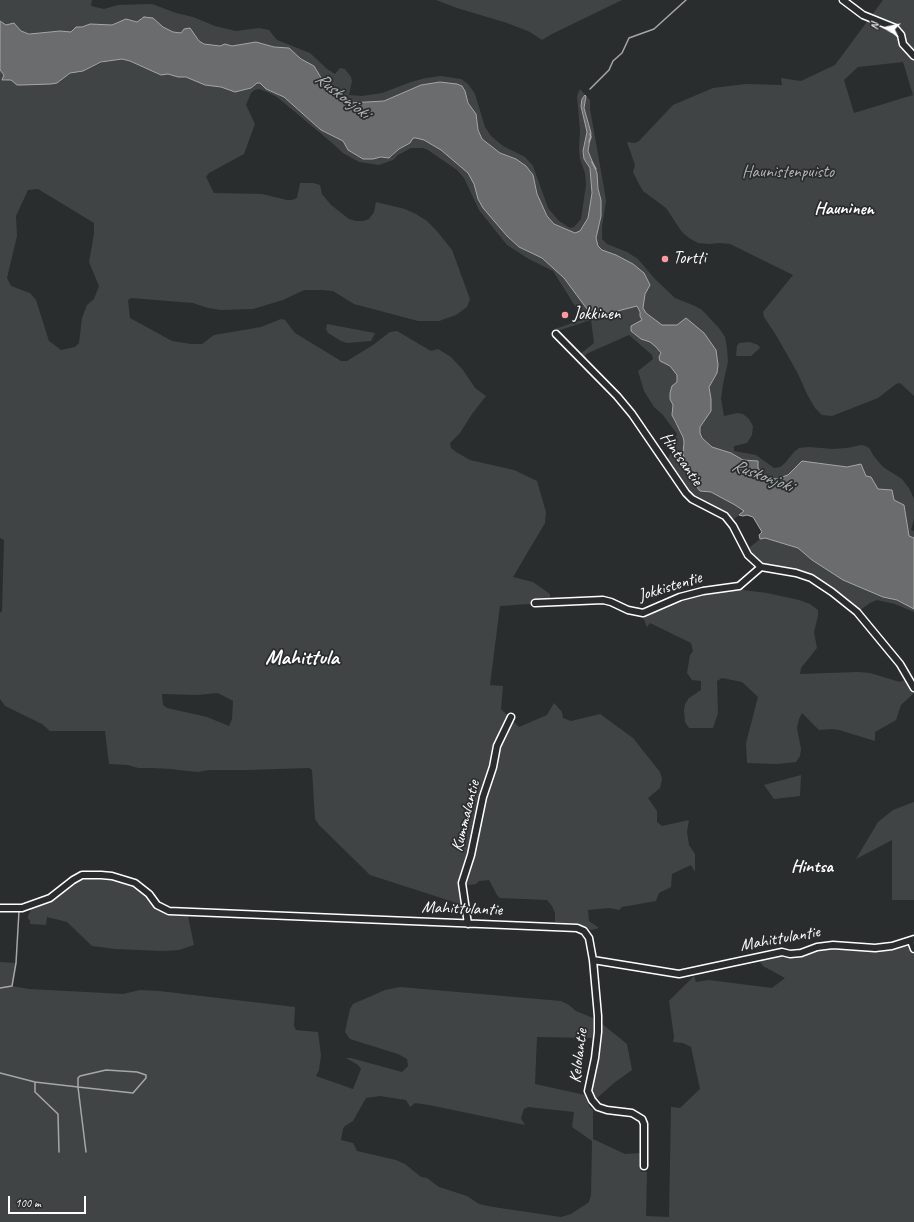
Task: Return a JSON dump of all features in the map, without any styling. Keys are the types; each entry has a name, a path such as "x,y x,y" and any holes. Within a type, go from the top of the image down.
{"street":[{"path":"843,0 863,15 894,28 914,56"},
{"name":"Hintsantie","path":"556,334 617,396 632,414 686,493 692,499 725,516 733,526 748,555 761,567"},
{"path":"761,567 796,573 811,578 832,592 857,612 900,664 914,688"},
{"name":"Jokkistentie","path":"535,603 602,600 611,602 628,610 643,613 680,597 703,590 739,586 761,567"},
{"name":"Kummalantie","path":"468,924 462,883 471,855 483,797 493,767 497,746 511,717"},
{"name":"Mahittulantie","path":"0,908 22,908 50,898 73,880 82,875 93,874 112,876 135,883 149,894 156,905 169,911 577,928 584,931 589,938 593,960 679,974 782,952 790,954 801,953 817,947 833,945 875,948 892,946 913,940"},
{"path":"913,940 914,949"},
{"name":"Kelolantie","path":"593,960 598,1032 595,1058 588,1091 592,1100 598,1107 607,1110 632,1113 642,1119 644,1124 644,1166"}],"green space":[{"path":"0,0 92,0 91,6 104,9 118,5 152,4 176,13 193,17 215,26 236,31 259,28 269,30 277,40 310,53 327,69 335,74 340,68 345,69 352,81 349,95 362,96 382,93 426,78 441,76 461,79 468,84 475,94 485,127 491,136 503,146 525,157 533,166 548,208 559,221 570,228 574,227 581,219 586,185 585,173 580,159 579,149 580,130 577,96 580,89 585,95 582,99 581,106 587,132 583,152 584,159 590,168 592,193 588,218 580,231 575,233 554,224 547,216 537,194 533,175 516,159 500,153 482,139 478,130 476,114 468,103 465,91 440,82 421,85 384,101 349,103 338,97 334,88 323,81 314,66 301,59 289,48 274,47 256,42 232,46 225,44 220,46 204,44 199,41 189,28 181,33 173,32 163,27 153,18 144,17 137,22 126,19 112,25 90,24 82,27 76,27 71,32 60,31 33,34 21,31 14,23 6,25 0,21"},
{"path":"436,0 622,0 542,40 530,32 507,23"},
{"name":"Haunistenpuisto","path":"883,0 914,0 914,396 900,383 896,384 878,398 832,416 822,415 815,408 797,372 764,317 763,312 793,275 730,244 698,243 689,238 682,232 666,208 643,191 633,172 635,165 627,142 635,143 639,141 673,105 713,88 746,84 782,85 781,78 801,81 835,65","holes":["903,62 913,95 854,113 844,80 858,67"]},
{"path":"122,59 133,62 161,75 168,74 184,77 198,81 205,85 221,87 235,92 251,88 257,83 260,83 266,89 284,97 321,130 343,141 348,150 373,159 392,157 399,149 410,143 413,138 424,140 442,150 468,173 475,184 478,199 507,236 519,247 542,258 564,278 587,309 598,316 637,306 642,320 641,339 650,342 656,347 661,353 660,361 670,366 677,375 677,382 672,386 670,399 673,405 672,415 674,421 683,437 683,454 700,491 711,492 745,511 734,519 693,495 684,486 668,459 677,434 663,415 654,407 644,391 638,371 653,359 652,355 629,335 586,354 584,359 579,355 594,343 591,320 557,331 555,329 581,320 582,317 553,271 529,259 507,245 479,210 464,178 457,170 423,148 411,148 398,155 393,160 379,165 359,162 343,153 277,97 259,89 251,93 246,105 255,124 244,154 209,173 206,177 214,193 262,194 287,200 297,198 300,183 313,183 320,185 322,194 331,205 349,219 356,221 369,219 374,212 376,202 405,209 416,214 427,221 436,230 452,250 470,299 467,307 456,315 439,321 418,321 354,304 333,291 321,290 304,290 283,300 253,309 221,310 208,308 193,303 131,298 128,300 130,318 172,341 191,344 202,344 214,335 261,327 281,319 285,320 295,333 341,361 347,361 373,345 390,332 397,331 431,351 438,349 451,357 463,370 475,388 486,396 460,433 450,443 451,448 470,460 514,470 537,481 546,512 545,523 513,577 533,582 550,594 550,600 535,601 530,604 500,606 490,685 503,686 501,709 519,727 547,715 554,703 562,712 563,718 571,721 600,714 633,738 660,772 662,779 660,788 648,798 657,811 657,822 662,826 689,820 687,832 689,845 695,854 695,872 691,865 672,874 671,887 659,893 656,901 622,907 619,910 609,908 588,910 589,921 599,928 591,930 582,925 555,922 555,913 547,900 500,898 489,880 479,881 476,884 465,887 463,905 370,875 319,825 315,819 312,770 309,768 209,770 198,772 172,769 138,768 128,765 109,764 105,731 50,731 42,724 5,706 0,699 0,613 2,611 4,540 0,538 0,70 4,75 3,81 11,80 57,83 70,73 86,70 104,62","holes":["38,189 94,223 94,234 89,262 99,286 94,299 87,305 82,318 79,343 75,347 61,350 49,341 36,300 30,293 11,286 7,278 17,236 16,216 28,190","218,693 233,701 232,719 229,726 207,717 167,708 163,705 162,694 197,695"]},
{"path":"586,96 590,100 590,109 606,201 602,227 602,239 607,244 627,252 638,259 655,279 675,298 702,310 719,328 725,337 728,362 721,399 724,416 737,413 743,414 749,419 753,426 752,435 747,443 734,446 734,451 756,455 774,468 780,467 785,463 799,448 809,447 833,449 861,445 866,446 870,449 883,467 902,479 909,488 914,499 914,519 911,530 914,531 914,538 909,536 904,505 878,489 871,477 866,476 861,464 847,467 803,461 788,475 776,480 764,476 758,468 757,461 743,460 731,453 712,447 702,438 700,427 711,411 709,387 717,373 677,325 662,325 646,313 643,308 645,294 650,285 616,255 602,250 598,246 596,238 601,216 601,200 598,189 597,173 588,151 591,133 584,108"},
{"path":"327,324 375,333 371,341 347,343 328,333 326,329"},
{"path":"750,342 758,345 760,348 751,356 736,356 737,346 739,343"},
{"path":"764,538 798,548 812,560 843,580 883,597 897,600 914,609 914,612 895,604 877,600 859,611 817,577 765,564 756,559 749,548 760,539"},
{"path":"743,587 743,590 767,593 799,600 810,604 818,610 814,632 817,648 801,668 800,674 858,672 870,673 900,682 907,679 914,693 901,705 896,720 875,732 875,741 839,730 819,730 802,713 797,728 801,749 800,756 796,762 777,764 747,763 746,743 758,697 742,682 722,678 717,681 718,713 713,728 689,728 685,722 685,704 689,698 701,690 701,681 692,680 687,673 690,655 693,651 691,643 650,623 647,627 643,617 683,599 726,589"},
{"path":"801,775 800,796 774,799 764,785"},
{"path":"914,802 914,900 892,900 892,840 856,859 878,822 893,810"},
{"path":"95,878 117,880 140,890 159,910 175,916 188,916 194,945 179,950 163,951 115,949 92,946 67,922 47,917 46,925 30,924 28,916 32,908 53,899 77,881"},
{"path":"910,943 914,955 914,1222 0,1222 0,962 16,963 12,986 29,989 123,994 140,990 159,991 295,1007 294,1026 296,1030 318,1032 321,1055 319,1070 316,1076 353,1089 361,1069 358,1065 346,1058 351,1058 402,1072 408,1066 407,1059 398,1054 350,1039 345,1032 350,1009 353,1004 385,990 400,987 561,1001 576,1011 593,1018 594,1038 537,1037 535,1084 585,1095 589,1106 593,1110 593,1139 625,1154 641,1153 641,1172 647,1172 646,1216 669,1217 671,1107 680,1108 700,1089 691,1047 683,1043 673,1042 674,1037 669,1001 694,976 696,982 709,980 772,988 785,978 763,966 758,959 797,957 837,947 861,951 896,949","holes":["380,1096 406,1100 410,1107 415,1103 429,1105 525,1125 521,1118 524,1109 528,1107 574,1112 572,1127 592,1141 591,1195 589,1202 571,1214 561,1217 479,1204 467,1196 439,1187 427,1178 421,1177 405,1164 396,1160 357,1151 353,1143 341,1140 343,1129 353,1121 366,1098"]},
{"path":"601,1023 627,1044 632,1070 596,1099 590,1087 598,1055"}],"water":[{"name":"Ruskonjoki","path":"144,17 153,18 163,27 173,32 181,33 184,29 190,28 199,41 204,44 220,46 225,44 232,46 256,42 274,47 289,48 301,59 314,66 323,81 334,88 338,97 349,103 384,101 421,85 440,82 462,86 468,103 476,114 478,130 482,139 500,153 516,159 526,166 533,175 537,194 547,216 554,224 575,233 580,231 588,218 592,193 590,168 584,159 583,151 587,132 581,106 582,99 585,95 584,108 591,133 588,151 597,173 598,189 601,200 601,216 596,238 598,246 602,250 616,255 633,264 644,273 650,285 645,294 643,308 646,313 662,325 677,325 686,318 704,333 716,350 718,365 717,373 709,387 711,411 700,427 702,438 712,447 731,453 743,460 758,461 758,468 764,476 776,479 788,475 802,461 847,467 861,464 866,476 871,477 878,489 892,490 894,500 904,505 909,536 914,538 914,609 897,600 883,597 843,580 812,560 798,548 765,538 760,539 759,535 762,532 753,517 739,515 744,511 735,505 711,492 700,491 692,481 683,454 683,437 672,415 673,405 670,399 670,393 672,386 677,382 677,375 670,366 660,361 659,357 661,353 656,347 650,342 641,339 631,331 631,326 642,320 637,306 598,316 591,314 564,278 542,258 519,247 507,236 483,208 468,173 441,150 424,140 413,138 410,143 399,149 389,158 381,157 363,159 348,150 343,141 321,130 284,97 266,89 260,83 257,83 251,88 235,92 221,87 205,85 186,77 178,77 168,74 161,75 122,59 101,62 83,71 70,73 57,83 17,85 11,80 2,80 4,75 0,70 0,21 6,25 14,23 21,31 29,34 60,31 71,32 76,27 82,27 90,24 112,25 126,19 137,22"}],"waterway":[{"path":"590,89 609,70 613,61 622,53 629,38 654,29 686,0"},
{"path":"589,142 591,137 590,134"},
{"path":"592,162 596,169"},
{"path":"0,988 12,986 16,963 19,911"},
{"path":"0,1073 35,1082 78,1087 133,1093 146,1078 146,1075 137,1072 106,1070 80,1076 78,1078 78,1087 86,1152"},
{"path":"35,1082 35,1092 58,1114 59,1152"}],"place":[{"name":"Tortti","path":"665,259"},
{"name":"Jokkinen","path":"565,315"}],"district":[{"name":"Hauninen","path":"844,209"},
{"name":"Mahittula","path":"302,658"},
{"name":"Hintsa","path":"812,867"}]}
